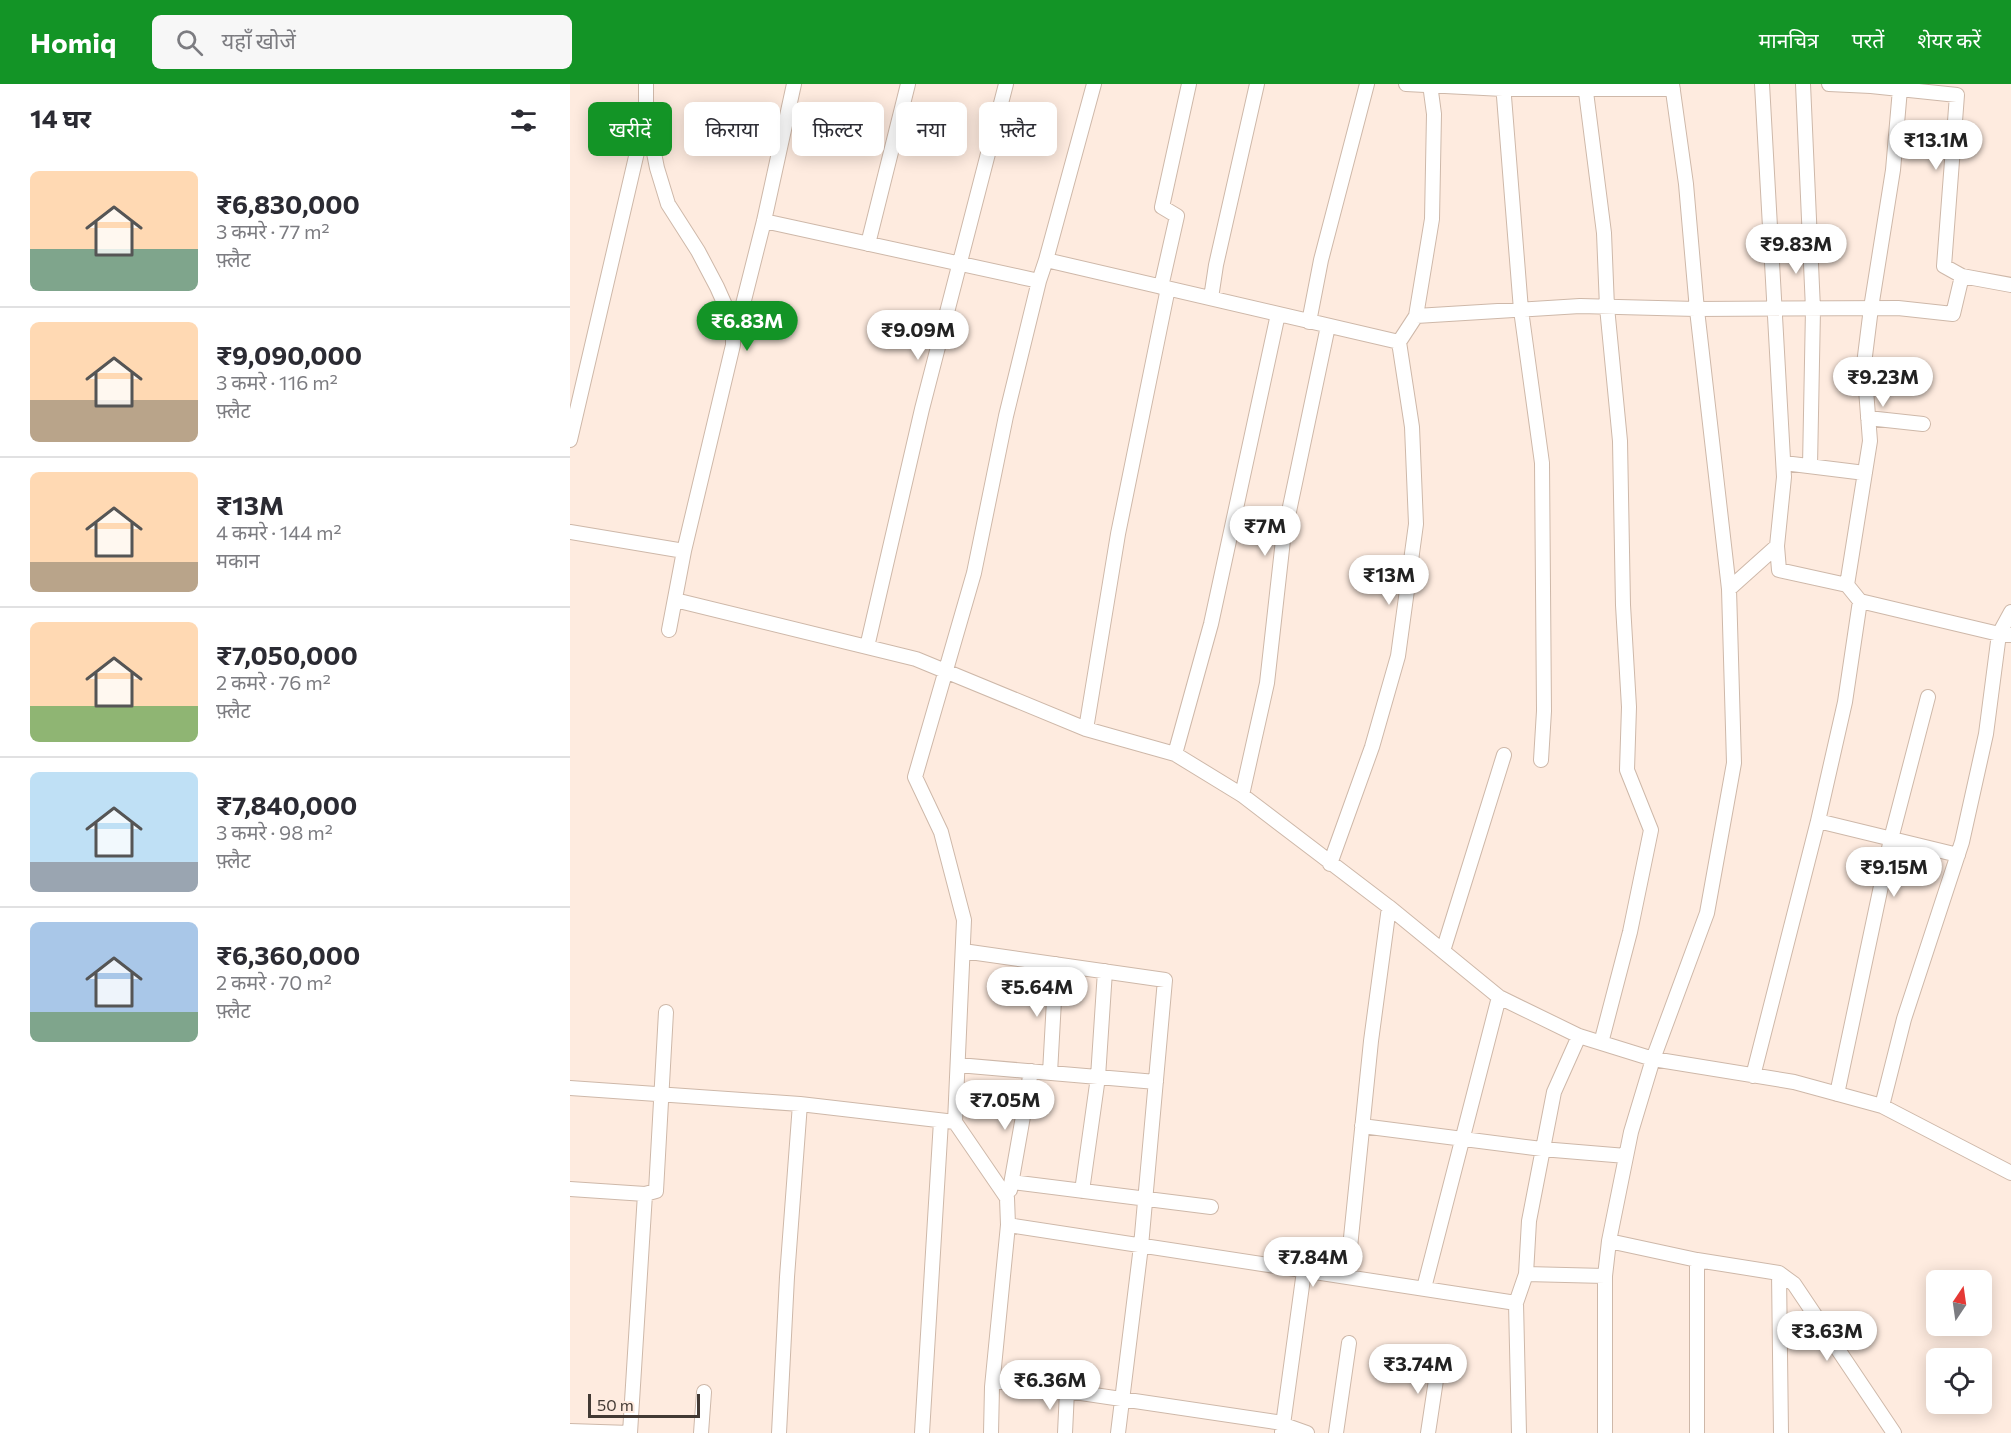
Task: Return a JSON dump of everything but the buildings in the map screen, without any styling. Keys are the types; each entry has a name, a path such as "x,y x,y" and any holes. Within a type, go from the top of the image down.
{"street":[{"path":"646,84 646,102"},
{"path":"669,630 684,551 764,221 794,84"},
{"path":"868,243 908,84"},
{"path":"867,647 922,409 1006,84"},
{"path":"922,1433 948,1121 957,1065 964,920 941,832 915,777 974,573 1006,416 1039,281 1094,84"},
{"path":"1086,729 1118,534 1177,216 1162,207 1189,84"},
{"path":"1211,298 1216,265 1257,84"},
{"path":"1309,322 1321,260 1367,84"},
{"path":"1407,84 1673,87 1686,184 1696,309 1729,589 1734,762 1707,914 1653,1059 1631,1132 1609,1241 1605,1276 1605,1433"},
{"path":"1762,84 1784,463 1777,546 1779,570 1847,585 1860,601 2005,635"},
{"path":"1803,84 1813,309 1810,466"},
{"path":"1829,84 1962,90 1944,266 1962,276 2011,285"},
{"path":"1330,864 1372,747 1398,656 1415,535 1412,427 1398,342 1416,316 1432,219 1434,114 1430,85"},
{"path":"1503,86 1521,310 1542,463 1544,711 1541,760"},
{"path":"1584,87 1604,232 1607,307 1620,441 1623,605 1629,707 1627,770 1651,830 1630,932 1601,1043"},
{"path":"1847,585 1870,441 1864,364 1893,170 1900,89"},
{"path":"570,440 636,156"},
{"path":"655,156 668,204 698,251 733,323 733,345"},
{"path":"764,221 1039,281"},
{"path":"1046,260 1398,342"},
{"path":"1416,316 1580,306 1696,309 1898,308 1953,314 1962,276"},
{"path":"1175,754 1211,624 1278,314"},
{"path":"1242,795 1267,683 1283,540 1328,326"},
{"path":"1868,417 1923,424"},
{"path":"1784,463 1865,473"},
{"path":"570,532 684,551"},
{"path":"1729,589 1777,546"},
{"path":"675,600 916,659 1086,729 1175,754 1242,795 1389,907 1499,997 1579,1036 1653,1059 1794,1082 1882,1106 2011,1173"},
{"path":"1753,1076 1818,821 1845,702 1860,601"},
{"path":"1882,1106 1904,1019 1962,842 2011,612"},
{"path":"1837,1094 1891,839 1928,697"},
{"path":"1443,951 1504,755"},
{"path":"1818,821 1958,855"},
{"path":"1347,1277 1371,1041 1389,907"},
{"path":"963,951 1165,980 1141,1246 1118,1433"},
{"path":"1050,1073 1056,964"},
{"path":"1082,1191 1098,1077 1105,971"},
{"path":"1424,1288 1499,997"},
{"path":"570,1189 645,1194 656,1191 666,1012"},
{"path":"1519,1433 1516,1303 1526,1274 1528,1221 1554,1092 1579,1036"},
{"path":"957,1065 1156,1082"},
{"path":"991,1433 993,1380 1008,1225 1007,1198 1012,1182 1031,1071"},
{"path":"570,1088 800,1104 948,1121 1007,1198"},
{"path":"779,1433 787,1277 800,1104"},
{"path":"1362,1126 1542,1149 1626,1156"},
{"path":"1012,1182 1211,1207"},
{"path":"570,1431 630,1433 645,1194"},
{"path":"1008,1225 1516,1303"},
{"path":"1609,1241 1697,1260 1779,1273 1794,1284 1894,1433"},
{"path":"1697,1260 1697,1433"},
{"path":"1283,1429 1304,1271"},
{"path":"1779,1273 1781,1433"},
{"path":"1526,1274 1605,1276"},
{"path":"1336,1433 1349,1343"},
{"path":"1428,1433 1439,1360"},
{"path":"993,1380 1276,1422 1283,1429 1307,1433"},
{"path":"1065,1433 1067,1391"},
{"path":"701,1433 704,1392"}]}
